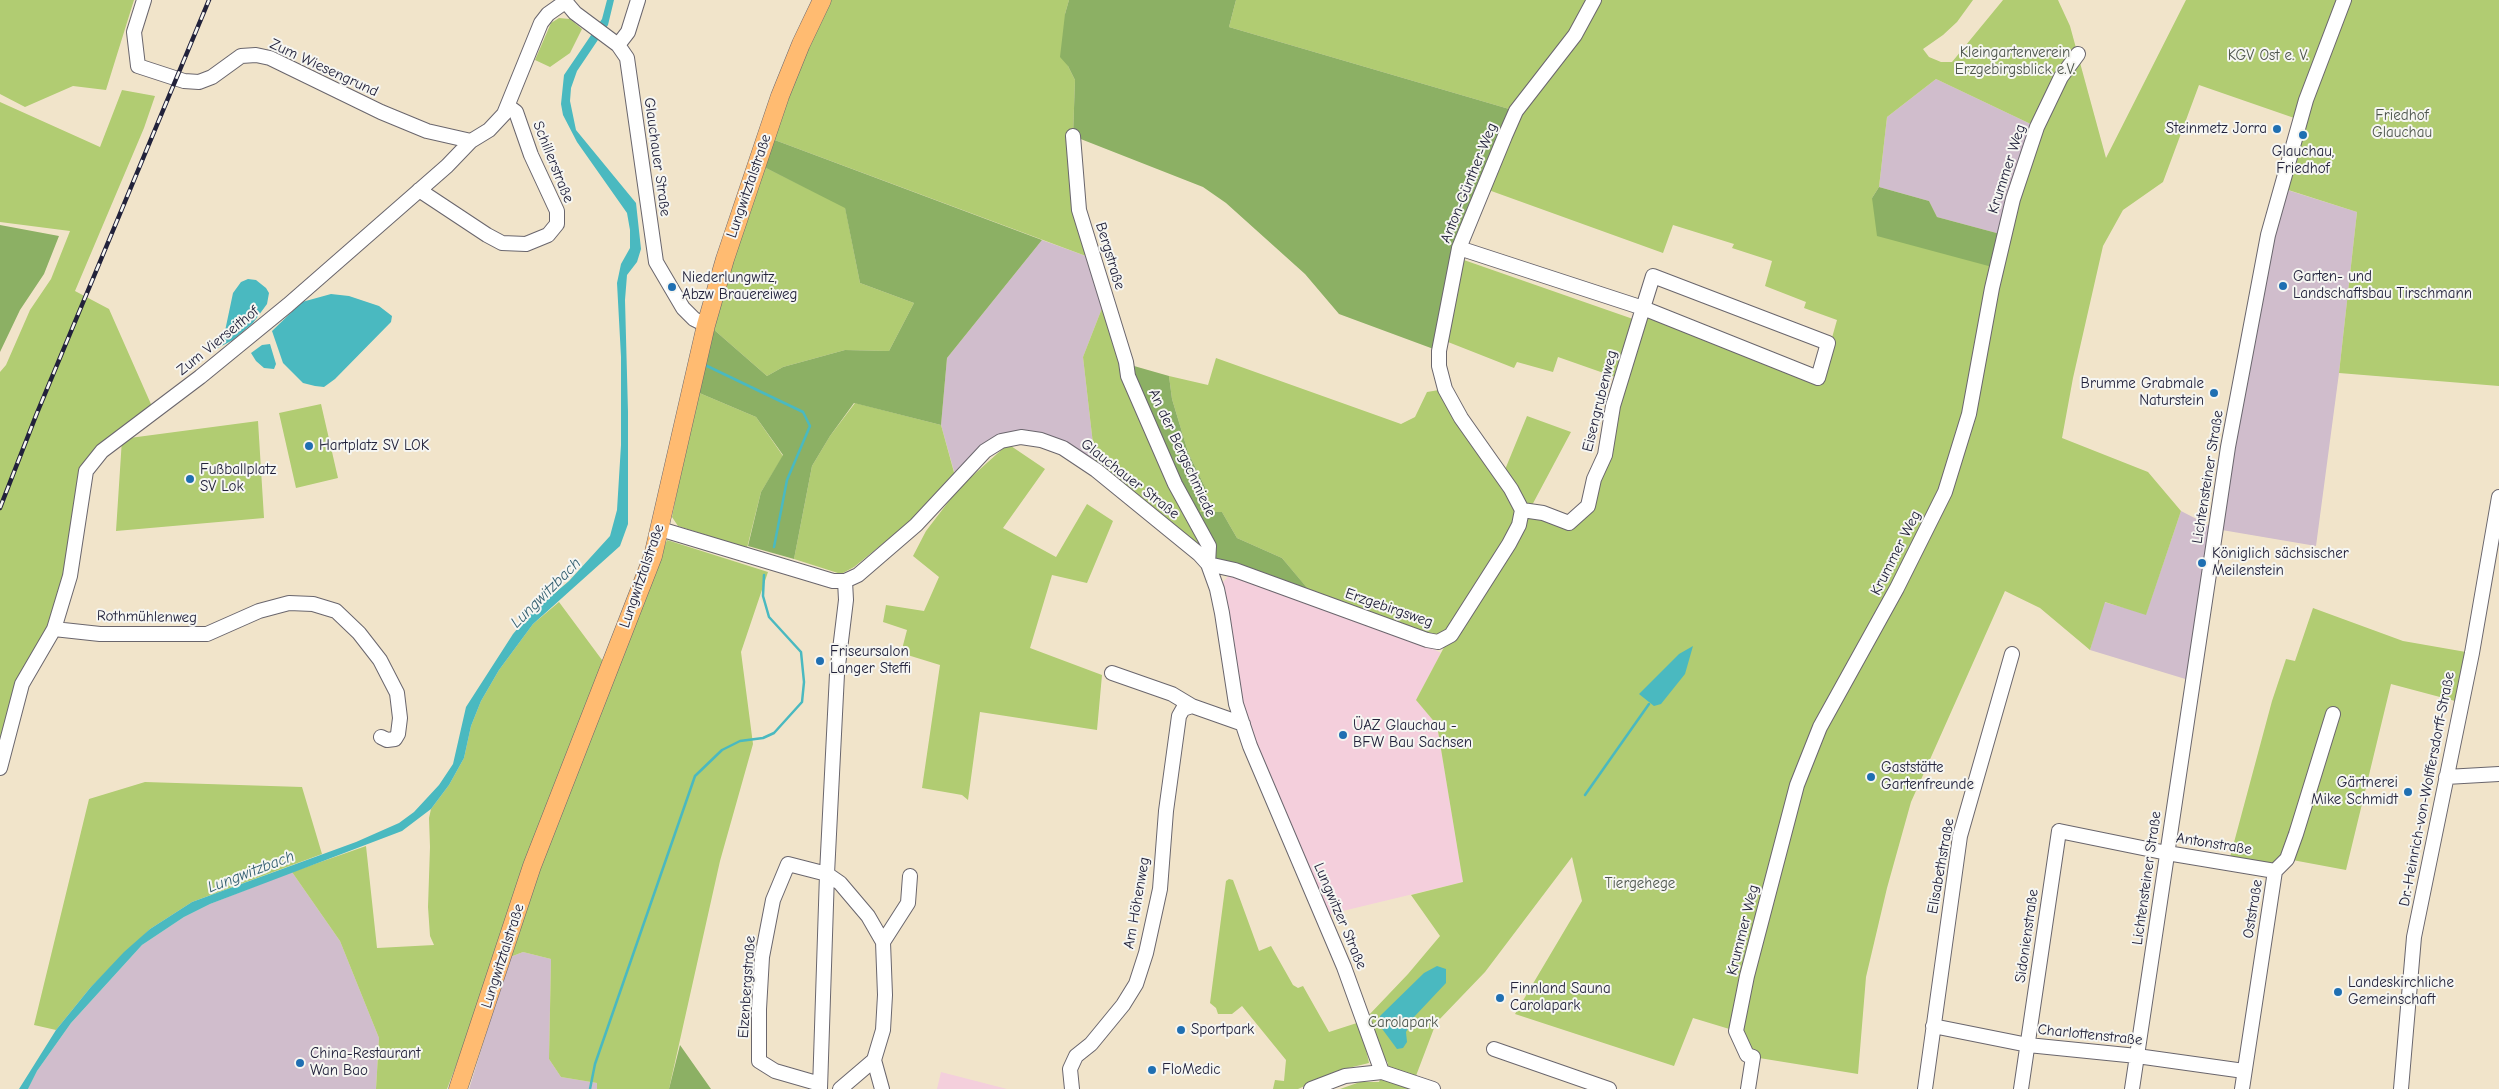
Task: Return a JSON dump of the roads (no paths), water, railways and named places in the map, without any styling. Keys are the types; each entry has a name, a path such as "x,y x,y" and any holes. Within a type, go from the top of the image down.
{"main road":[{"name":"Lungwitztalstraße","path":"458,1089 532,866 653,556 706,325 738,216 780,96 801,44 822,0"}],"street":[{"name":"Zum Wiesengrund","path":"144,0 134,32 138,66 184,81 199,82 212,77 241,56 270,58 381,112 427,132 471,141"},
{"path":"613,41 628,32 638,0"},
{"name":"Anton-Günther-Weg","path":"1522,510 1511,489 1461,418 1445,389 1439,366 1439,351 1459,248 1516,112 1575,36 1594,0"},
{"name":"Lichtensteiner Straße","path":"2132,1089 2228,447 2268,235 2306,100 2344,0"},
{"name":"Glauchauer Straße","path":"564,1 587,22 613,41 628,58 656,262 683,308 694,319 706,325"},
{"name":"Zum Vierseithof","path":"0,768 22,684 54,629 70,576 86,471 102,451 206,372 288,305 419,190 471,141 489,130 504,114 508,106 541,23 548,14 564,1"},
{"name":"Krummer Weg","path":"1748,1089 1753,1057 1747,1055 1736,1031 1750,968 1797,785 1820,727 1897,588 1945,492 1969,414 1992,288 2013,199 2037,127 2062,77 2078,54"},
{"name":"Schillerstraße","path":"419,190 502,243 526,244 548,235 556,224 557,211 531,155 516,112 508,106"},
{"name":"Bergstraße","path":"1073,136 1079,210 1126,362 1128,376 1132,383"},
{"path":"1459,248 1643,308"},
{"name":"Eisengrubenweg","path":"1522,510 1543,513 1569,523 1588,506 1594,479 1605,455 1609,439 1613,406 1643,308 1653,276 1828,342 1818,378 1643,308"},
{"name":"An der Bergschmiede","path":"1132,383 1175,484 1209,546 1208,564"},
{"name":"Glauchauer Straße","path":"845,581 858,575 916,525 985,451 1000,441 1021,438 1041,440 1063,448 1096,470 1199,554 1208,564 1217,589 1236,704 1243,724"},
{"name":"Dr.-Heinrich-von-Wolffersdorff-Straße","path":"2401,1089 2414,937 2472,653 2499,497"},
{"name":"Erzgebirgsweg","path":"1208,564 1235,570 1427,640 1438,642 1451,635 1488,577 1515,531 1522,510"},
{"path":"660,529 833,581 845,581"},
{"name":"Elzenbergstraße","path":"827,874 788,864 773,900 762,957 759,1009 760,1060 775,1071 820,1087 827,874 837,674 846,600 845,581"},
{"name":"Rothmühlenweg","path":"54,629 100,634 208,634 259,611 289,603 313,604 336,611 359,633 380,660 397,694 400,718 398,734 395,739 387,740 381,737"},
{"name":"Elisabethstraße","path":"1925,1089 1960,836 2012,654"},
{"path":"1112,673 1172,694 1192,706 1243,724"},
{"name":"Am Höhenweg","path":"1072,1089 1070,1070 1076,1056 1091,1044 1123,1005 1136,984 1146,953 1160,889 1166,811 1179,716 1183,709 1192,706"},
{"name":"Oststraße","path":"2242,1089 2276,871 2287,859 2334,714"},
{"name":"Lungwitzer Straße","path":"1243,724 1344,967 1382,1072"},
{"path":"2446,777 2499,774"},
{"name":"Antonstraße","path":"2059,831 2167,853 2276,871"},
{"name":"Sidonienstraße","path":"2021,1089 2059,831"},
{"path":"827,874 850,892 868,916 883,942 885,995 883,1030 874,1060 882,1089"},
{"path":"883,942 908,903 910,876"},
{"name":"Charlottenstraße","path":"1933,1026 2028,1045 2137,1056 2244,1071"},
{"path":"1494,1049 1609,1089"},
{"path":"840,1089 874,1060"},
{"path":"1312,1089 1344,1076 1382,1072 1434,1089"}],"water":[{"path":"607,0 614,0 608,25 577,71 571,88 570,101 576,130 636,203 641,249 637,262 627,275 625,300 628,524 620,546 533,624 499,670 481,701 471,726 464,758 449,785 431,809 402,831 210,904 184,917 142,945 71,1023 37,1071 28,1089 19,1089 56,1030 90,988 124,952 150,929 192,902 356,842 399,823 414,812 439,785 453,764 466,707 513,634 529,615 569,581 610,536 617,510 621,445 621,357 617,283 621,264 630,248 630,230 627,213 577,142 563,115 561,104 564,75 602,19"},
{"path":"248,279 256,280 266,288 269,293 267,304 253,323 233,340 216,349 225,331 233,293 241,282"},
{"path":"331,294 349,296 379,306 392,316 391,322 335,379 324,387 315,386 303,383 283,363 272,331 302,302"},
{"path":"270,344 276,364 274,369 264,368 251,353 262,345"},
{"path":"1693,646 1685,674 1661,704 1654,706 1639,694 1679,654"},
{"path":"1437,966 1446,969 1446,983 1414,1017 1406,1032 1407,1042 1403,1048 1397,1049 1380,1026 1380,1016 1424,973"}],"waterway":[{"path":"705,365 803,412 810,426 787,480 774,547"},
{"path":"590,1089 595,1064 695,776 722,750 740,741 763,738 774,733 802,702 804,682 801,652 769,617 763,596 764,575"},
{"path":"1585,795 1649,704"}],"railway":[{"path":"0,508 37,413 209,0"}],"place":[{"name":"Steinmetz Jorra","path":"2277,129"},
{"name":"Glauchau, Friedhof","path":"2303,135"},
{"name":"Garten- und Landschaftsbau Tirschmann","path":"2283,286"},
{"name":"Niederlungwitz, Abzw Brauereiweg","path":"672,287"},
{"name":"Brumme Grabmale Naturstein","path":"2214,393"},
{"name":"Hartplatz SV LOK","path":"309,446"},
{"name":"Fußballplatz SV Lok","path":"190,479"},
{"name":"Königlich sächsischer Meilenstein","path":"2202,563"},
{"name":"Friseursalon Langer Steffi","path":"820,661"},
{"name":"ÜAZ Glauchau - BFW Bau Sachsen","path":"1343,735"},
{"name":"Gaststätte Gartenfreunde","path":"1871,777"},
{"name":"Gärtnerei Mike Schmidt","path":"2408,792"},
{"name":"Landeskirchliche Gemeinschaft","path":"2338,992"},
{"name":"Finnland Sauna Carolapark","path":"1500,998"},
{"name":"Sportpark","path":"1181,1030"},
{"name":"China-Restaurant Wan Bao","path":"300,1063"},
{"name":"FloMedic","path":"1152,1070"}],"park label":[{"name":"KGV Ost e. V.","path":"2268,56"},
{"name":"Kleingartenverein Erzgebirgsblick e.V.","path":"2015,62"},
{"name":"Friedhof Glauchau","path":"2402,124"},
{"name":"Tiergehege","path":"1640,884"},
{"name":"Carolapark","path":"1403,1023"}],"water label":[{"name":"Lungwitzbach","path":"546,593"},
{"name":"Lungwitzbach","path":"251,872"}]}
